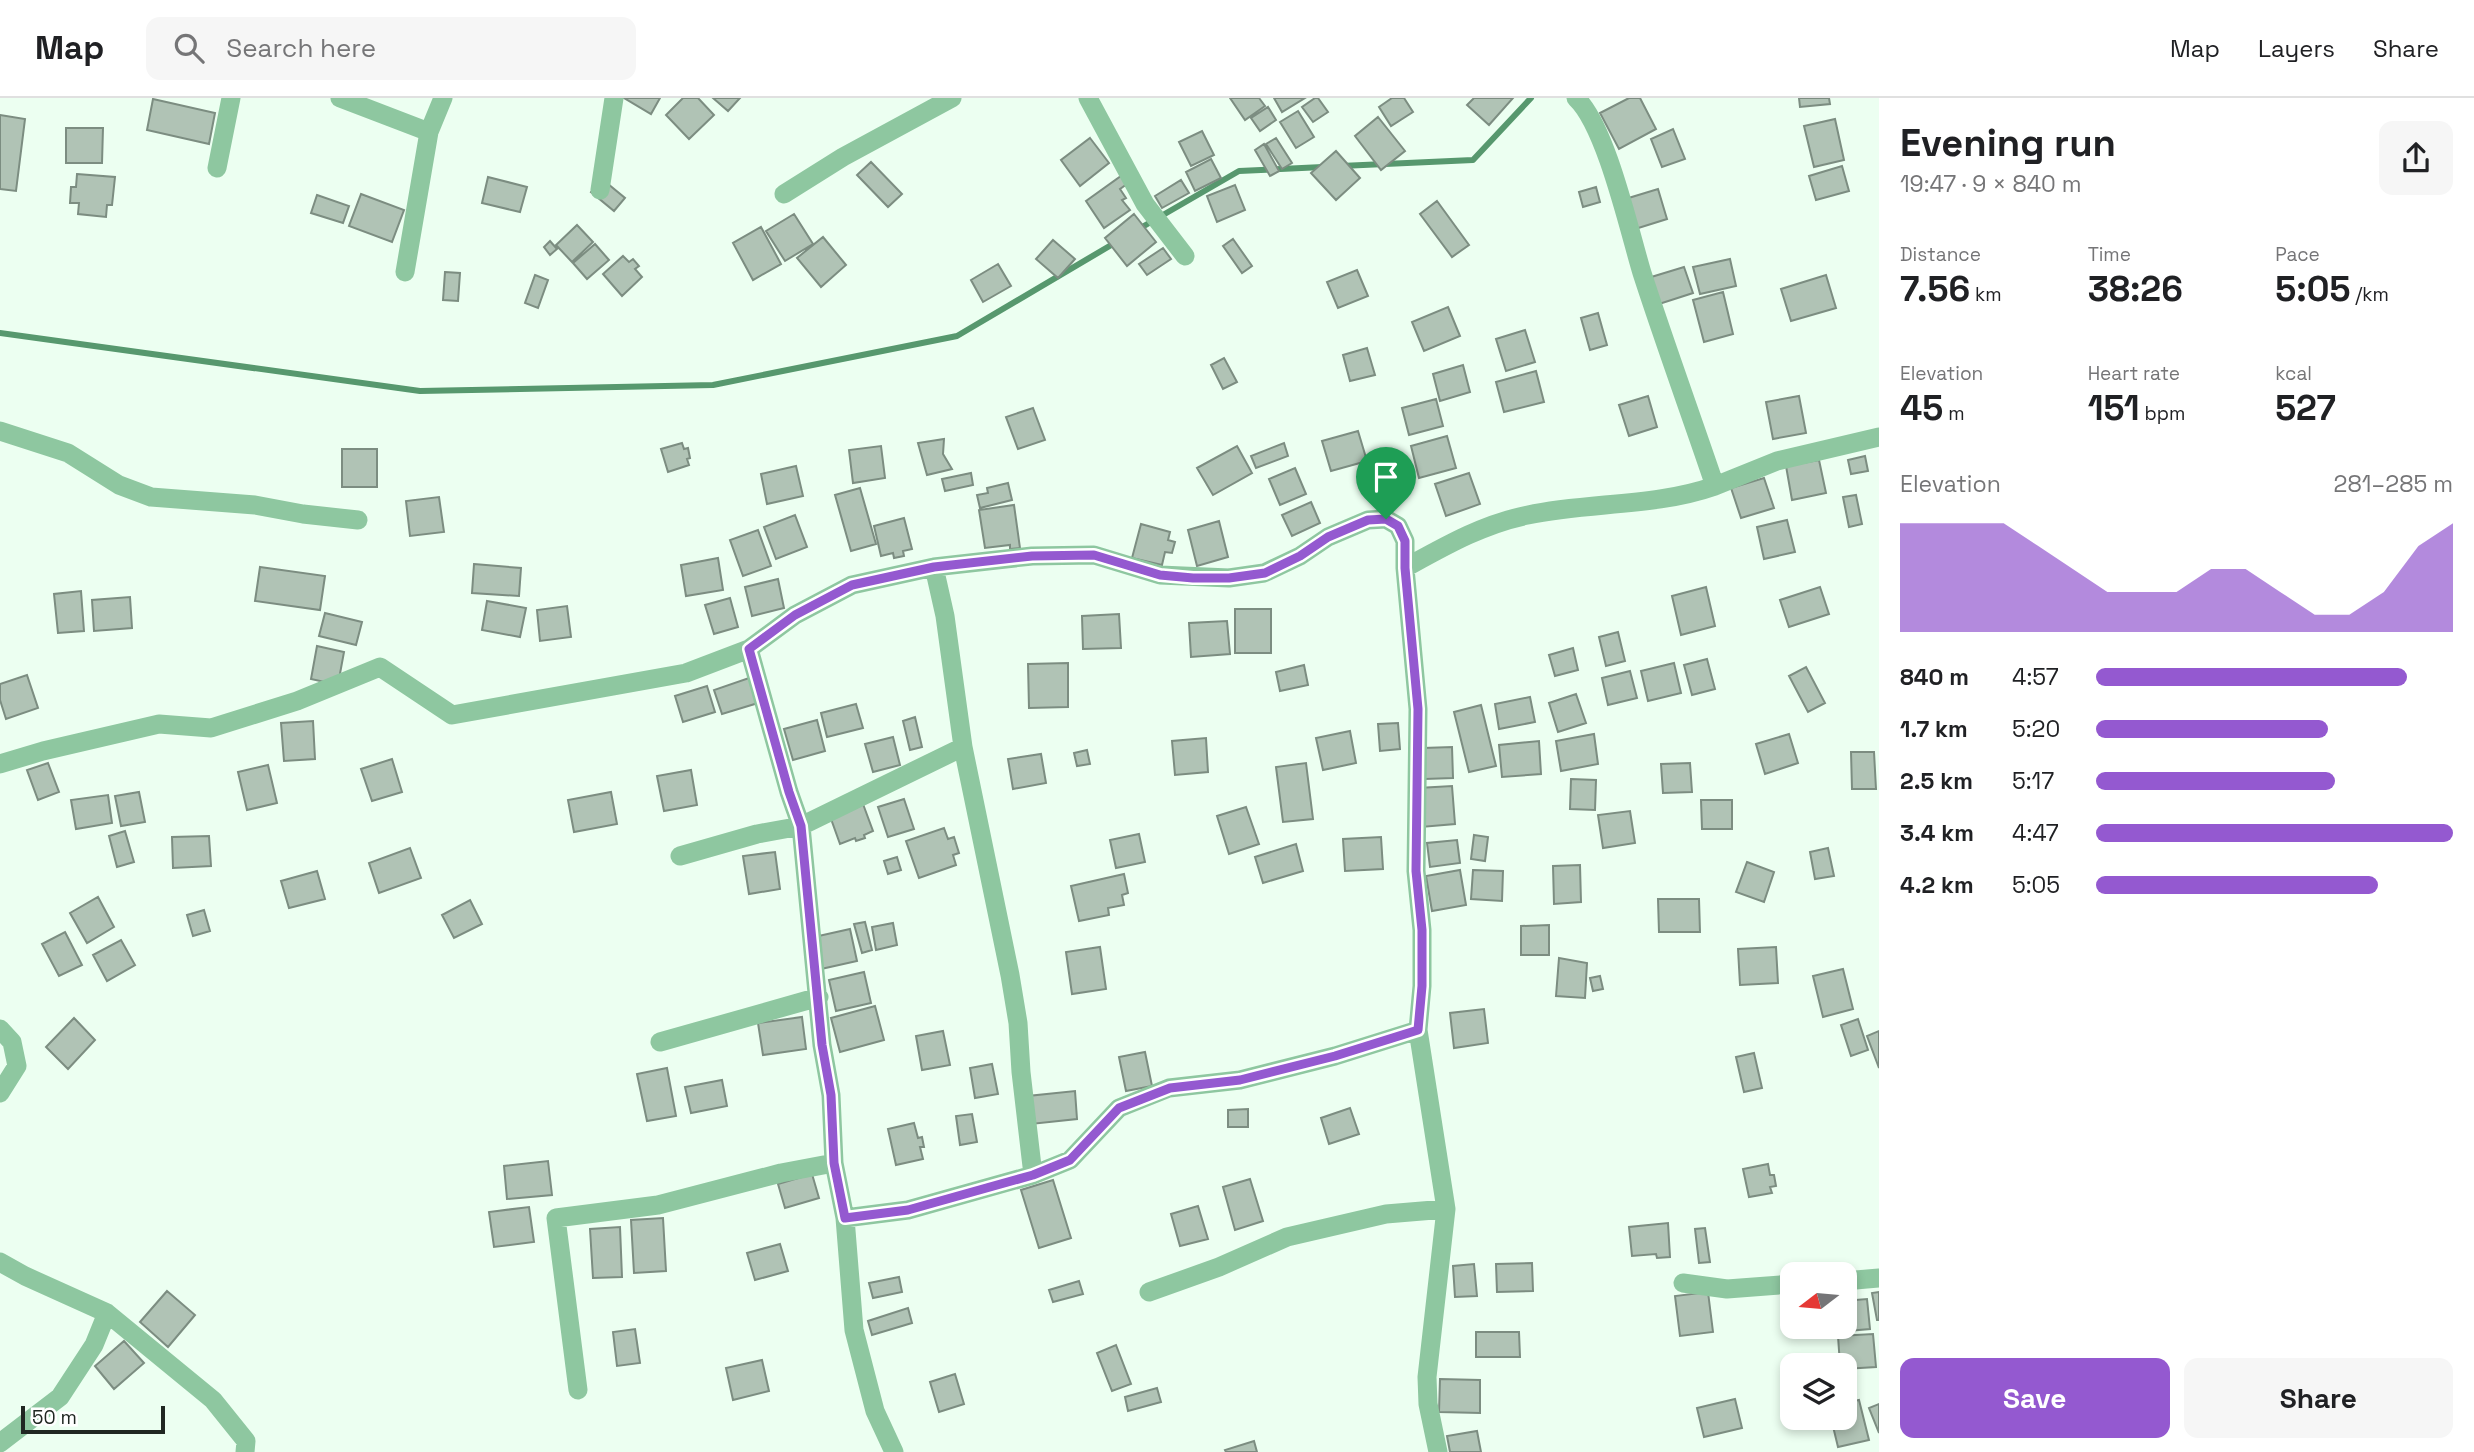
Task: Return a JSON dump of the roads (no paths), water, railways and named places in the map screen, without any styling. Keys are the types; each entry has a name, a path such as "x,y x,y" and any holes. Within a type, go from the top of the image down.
{"street":[{"path":"217,168 230,98"},
{"path":"340,98 429,132"},
{"path":"405,272 429,132 443,98"},
{"path":"600,190 614,98"},
{"path":"784,194 843,156 952,98"},
{"path":"1088,98 1144,204 1185,256"},
{"path":"1577,98 1587,108 1606,155 1662,334 1715,486"},
{"path":"0,431 68,453 119,485 151,497 255,505 358,520"},
{"path":"1405,568 1460,537 1490,525 1529,515 1691,494 1777,461 1879,437"},
{"path":"0,764 43,751 159,724 211,727 297,701 380,667 452,715 686,673 749,649 795,615 852,585 934,567 1032,556 1094,555 1160,575 1229,578 1265,573 1300,556 1328,537 1368,520 1386,519 1398,526 1405,541 1418,709 1416,871 1422,930 1422,986 1418,1030 1446,1209 1427,1377 1428,1404 1438,1452"},
{"path":"934,567 945,616 963,747 1016,1011 1033,1175"},
{"path":"749,649 801,826 822,1045 831,1095 834,1163 845,1218 854,1331 875,1411 894,1452"},
{"path":"680,856 757,834 801,826 963,747"},
{"path":"660,1042 819,997"},
{"path":"0,1030 12,1042 16,1066 0,1093"},
{"path":"845,1218 908,1210 1033,1175 1070,1160 1119,1108 1170,1088 1240,1080 1335,1056 1418,1030"},
{"path":"578,1390 556,1218 658,1205 781,1173 834,1163"},
{"path":"1149,1292 1219,1267 1287,1237 1386,1214 1446,1209"},
{"path":"0,1262 24,1276 107,1313 213,1400 246,1441 246,1452"},
{"path":"1857,1280 1879,1278"},
{"path":"1683,1283 1727,1289 1780,1285"},
{"path":"0,1443 60,1397 94,1345 107,1313"}],"waterway":[{"path":"1341,166 1473,160 1531,98"},
{"path":"1137,230 1239,171 1323,167"},
{"path":"0,333 420,391 713,385 957,336 1118,241"}]}
